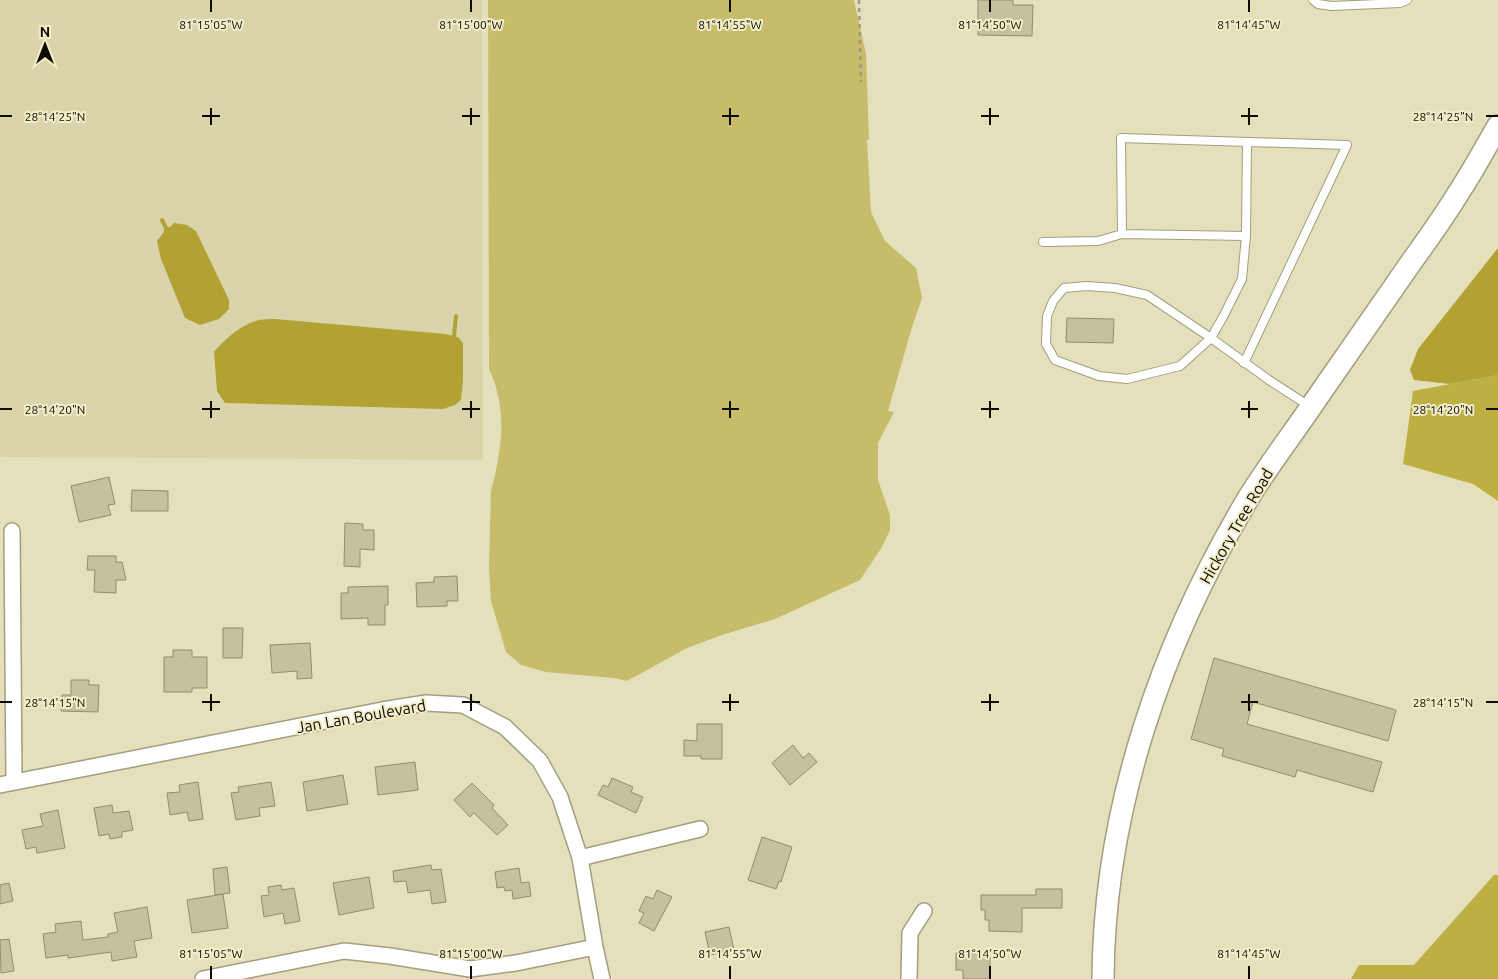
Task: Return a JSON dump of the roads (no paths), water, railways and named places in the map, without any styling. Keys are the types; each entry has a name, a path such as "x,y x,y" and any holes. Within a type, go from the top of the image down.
{"street":[{"name":"Hickory Tree Road","path":"1103,979 1103,943 1108,892 1120,822 1133,764 1157,688 1181,627 1214,560 1250,496 1458,194 1498,126"},
{"path":"7,784 12,531"},
{"name":"Jan Lan Boulevard","path":"7,784 391,709 426,703 463,705 505,727 540,761 560,797 580,858 602,979"},
{"path":"580,858 700,830"},
{"path":"909,979 910,933 924,910"},
{"path":"203,979 344,951 390,956 470,969 516,964 595,947"}],"lane":[{"path":"1313,0 1318,4 1332,6 1400,3 1407,0"},
{"path":"1122,234 1121,138 1347,145 1244,362"},
{"path":"1247,142 1246,236 1242,279 1224,317 1211,338 1180,366 1127,379 1099,376 1055,360 1046,344 1047,316 1053,301 1064,288 1086,286 1115,288 1147,296 1211,338 1311,408"},
{"path":"1043,242 1098,241 1122,234 1246,236"}],"waterway":[{"path":"162,220 166,228"},
{"path":"454,336 456,316"}]}
